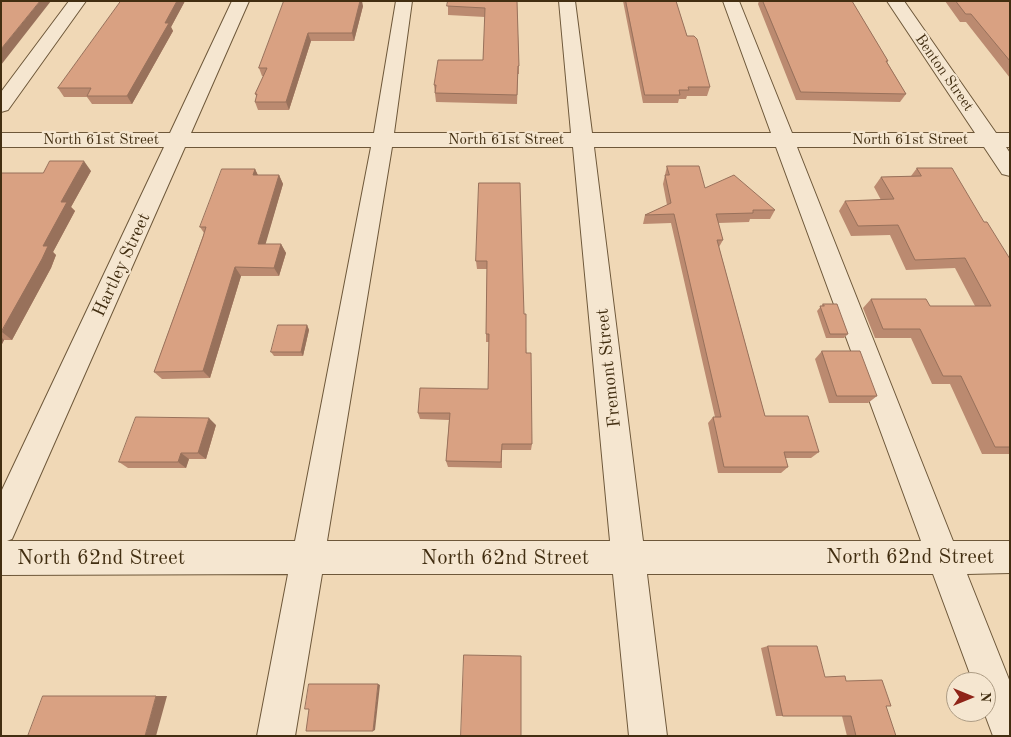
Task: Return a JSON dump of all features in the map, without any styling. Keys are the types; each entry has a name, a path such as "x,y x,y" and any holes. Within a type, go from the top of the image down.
{"street":[{"path":"1,106 78,1"},
{"name":"Hartley Street","path":"1,528 241,1"},
{"path":"276,736 383,141 404,1"},
{"name":"Fremont Street","path":"567,1 584,140 648,736"},
{"path":"731,1 1010,731"},
{"name":"Benton Street","path":"894,1 1000,140 1010,169"},
{"name":"North 61st Street","path":"1,140 1000,140"},
{"name":"North 62nd Street","path":"1,558 1010,557"}],"building":[{"path":"1,1 40,1 1,49"},
{"path":"121,1 177,1 165,23 169,23 127,96 87,96 91,88 58,88"},
{"path":"284,1 360,1 352,33 308,33 286,102 255,102 257,94 255,94 267,68 259,68"},
{"path":"448,1 517,1 519,66 517,95 435,93 436,85 434,85 438,60 483,60 485,8 447,6"},
{"path":"626,1 676,1 687,36 694,36 697,39 710,87 688,87 689,90 679,90 680,95 645,95"},
{"path":"763,1 852,1 906,94 801,92"},
{"path":"956,1 1010,1 1010,61 971,14 966,14"},
{"path":"50,161 84,161 61,202 67,202 43,246 48,246 42,259 1,332 1,173 43,173"},
{"path":"667,166 699,166 705,188 734,175 775,210 753,210 753,213 716,214 723,240 717,240 765,416 808,416 819,452 784,452 788,467 724,467 713,417 721,417 674,214 645,215 671,203 665,175 669,175"},
{"path":"917,168 952,168 984,222 987,222 1010,259 1010,447 995,447 961,376 943,376 920,329 883,329 871,299 926,299 930,306 991,306 965,258 915,260 898,225 858,226 845,201 894,199 881,177 921,176"},
{"path":"222,169 255,169 253,175 279,175 258,244 281,244 274,268 235,267 203,371 154,372 203,237 206,227 200,227"},
{"path":"479,183 520,183 526,353 531,353 532,444 502,444 501,462 446,461 450,413 418,413 420,388 488,389 489,334 486,334 487,261 476,261"},
{"path":"823,304 837,304 848,334 830,334 820,306 824,306"},
{"path":"278,325 307,325 301,352 271,352"},
{"path":"822,351 860,351 877,396 837,396"},
{"path":"136,417 209,418 198,453 181,453 178,462 119,462"},
{"path":"768,646 817,646 825,677 845,676 846,681 882,680 891,706 886,706 896,736 856,736 851,716 783,716"},
{"path":"464,655 521,656 521,736 461,736"},
{"path":"309,684 378,684 373,731 306,731 309,709 305,709"},
{"path":"43,696 156,696 145,736 28,736"}]}
